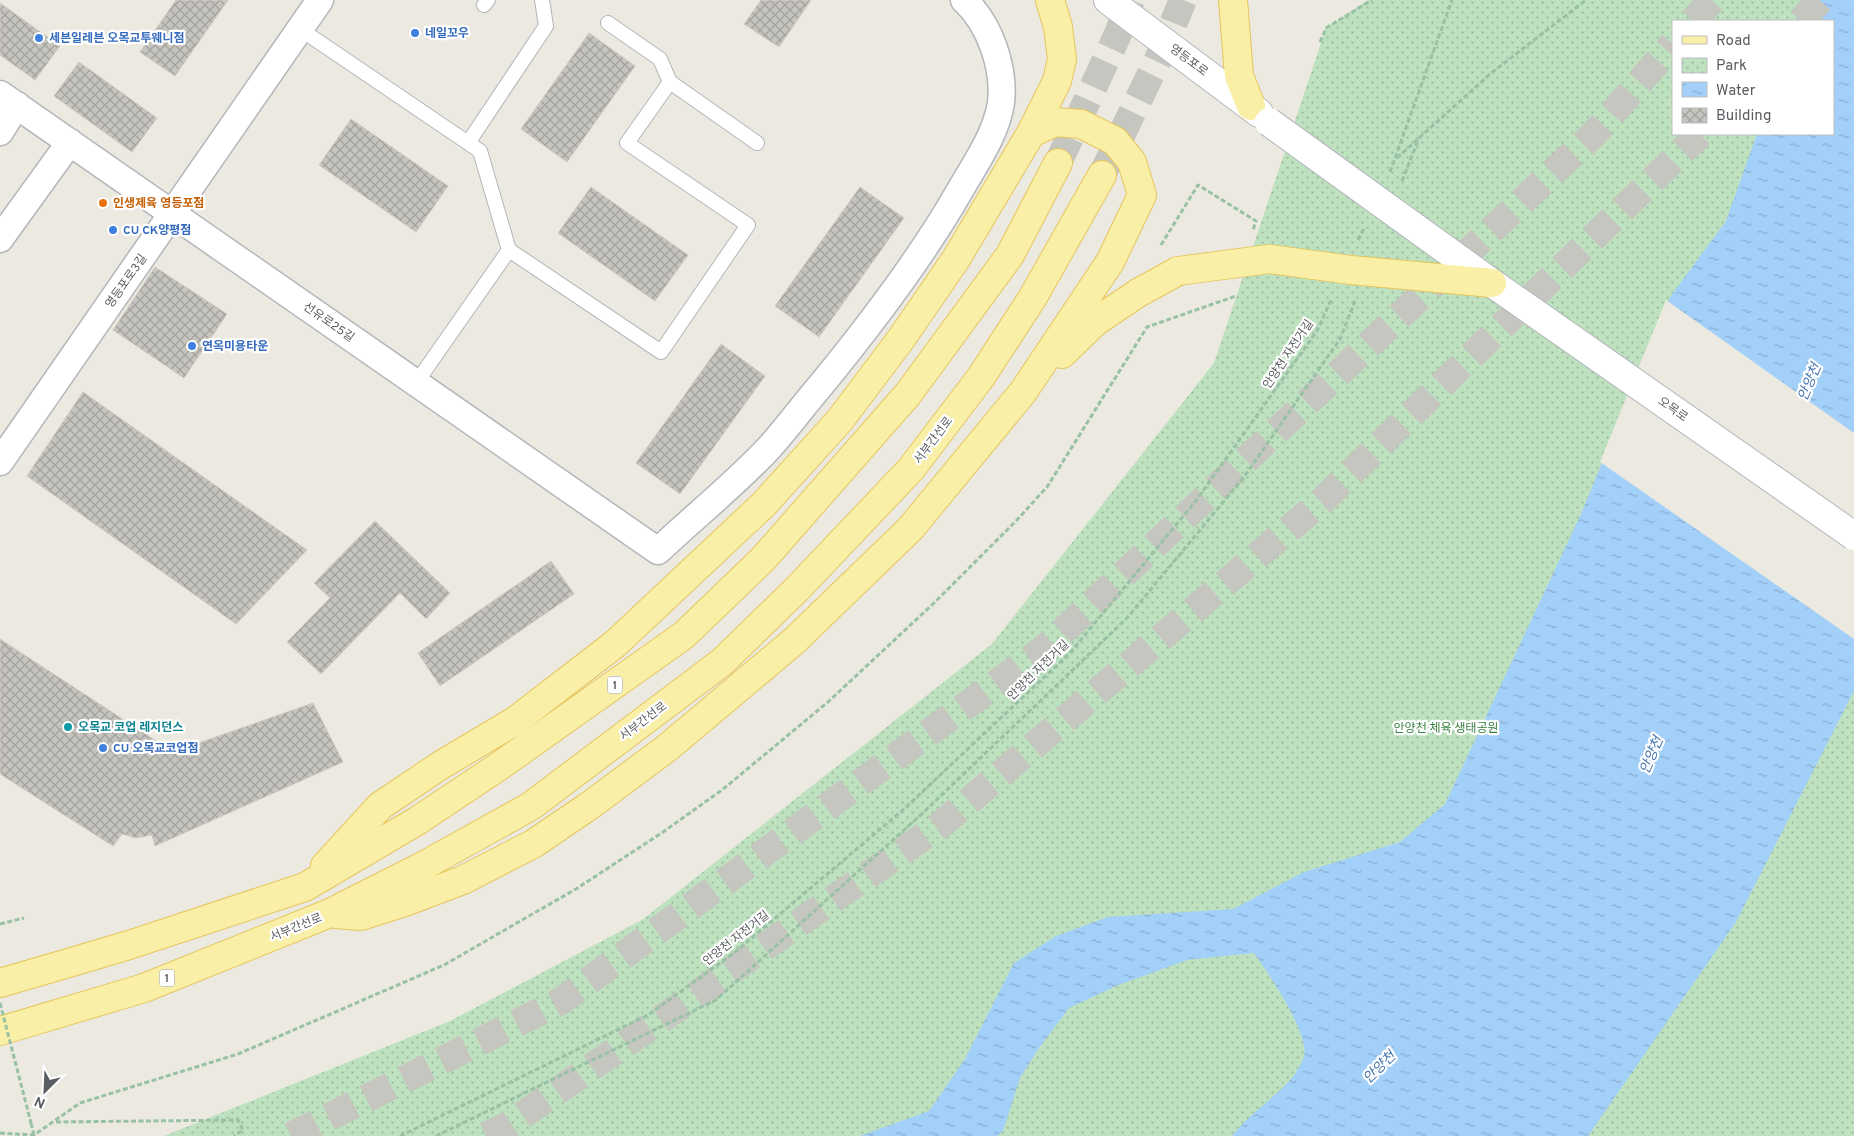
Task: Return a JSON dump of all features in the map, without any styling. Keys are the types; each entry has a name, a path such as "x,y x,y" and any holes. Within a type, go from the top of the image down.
{"main road":[{"path":"305,887 380,806 441,765 515,721 615,644 764,504 840,420 902,339 956,259 1030,133 1057,82 1062,59 1058,27 1050,0"},
{"name":"영등포로","path":"1108,0 1260,114 1492,283"},
{"path":"1233,0 1240,76 1260,114"},
{"path":"330,913 361,916 405,902 462,880 534,844 667,748 793,642 910,530 1023,392 1110,262 1142,195 1132,162 1115,141 1081,124 1055,122 1030,133"},
{"name":"1","path":"0,982 126,946 305,887 417,821 584,708 684,634 749,573 908,394 1010,255 1058,164"},
{"name":"서부간선로","path":"0,1031 144,988 330,913 430,862 531,806 722,662 791,596 911,469 981,378 1033,297 1102,175"},
{"path":"1023,392 1095,322 1138,293 1178,271 1269,259 1351,270 1492,283"},
{"name":"오목로","path":"1492,283 1854,536"}],"street":[{"name":"영등포로3길","path":"0,462 320,0"},
{"name":"선유로25길","path":"8,99 658,552 768,449 859,339 935,235 990,138 1001,103 1000,74 989,37 977,12 964,0"},
{"path":"0,132 8,99"},
{"path":"0,240 70,142"}],"lane":[{"path":"468,143 546,26 542,0"},
{"path":"608,23 660,59 670,82 756,143"},
{"path":"300,29 480,151 509,250 661,352 748,225 627,143 670,82"},
{"path":"416,383 509,250"}],"path":[{"path":"1320,42 1326,28 1372,0"},
{"path":"1388,176 1396,159 1452,0"},
{"path":"1396,159 1490,74 1586,0"},
{"path":"1401,184 1418,138"},
{"path":"1158,249 1198,185 1256,222"},
{"path":"1357,244 1365,227"},
{"path":"436,1136 716,1000 925,811 1127,618 1244,477 1340,339 1358,293"},
{"path":"1147,327 1237,295"},
{"name":"안양천 자전거길","path":"400,1136 648,1015 734,953 904,809 1070,653 1195,502 1317,331 1333,296"},
{"path":"0,924 24,918"},
{"path":"0,1002 34,1135"},
{"path":"56,1122 238,1120 243,1130 234,1136"}],"green space":[{"name":"안양천 체육 생태공원","path":"1368,0 1854,0 1854,1136 164,1136 448,1022 642,920 992,644 1214,363 1326,28"}],"water":[{"name":"안양천","path":"1804,0 1854,0 1854,691 1736,922 1588,1136 1232,1136 1290,1080 1304,1056 1304,1046 1294,1018 1254,953 1187,960 1116,986 1069,1008 1039,1048 1020,1078 1003,1131 997,1136 860,1136 929,1111 965,1059 1014,963 1056,936 1108,917 1233,909 1304,872 1400,842 1445,804 1581,514 1670,297 1726,221 1757,135 1834,135 1834,20 1797,20"}],"pier":[{"path":"1666,300 1854,433 1854,639 1600,462"}],"building":[{"path":"176,0 228,0 175,76 140,52"},
{"path":"761,0 811,0 779,47 744,24"},
{"path":"0,3 60,46 35,80 0,55"},
{"path":"589,33 635,66 567,162 521,129"},
{"path":"79,62 157,118 132,152 54,96"},
{"path":"351,119 448,186 416,232 319,165"},
{"path":"591,187 688,255 655,301 558,233"},
{"path":"860,187 904,218 819,337 775,306"},
{"path":"155,267 227,314 184,378 113,330"},
{"path":"721,344 765,376 680,494 636,463"},
{"path":"83,392 307,550 236,624 27,476"},
{"path":"375,521 450,593 426,619 400,593 321,674 287,642 330,598 314,583"},
{"path":"551,561 574,594 440,686 418,653"},
{"name":"오목교 코업 레지던스","path":"0,639 173,752 313,703 343,762 155,846 152,835 136,838 122,834 113,846 0,774"}],"tunnel":[{"path":"1058,163 1118,34 1131,0"},
{"path":"1102,175 1161,53 1183,0"},
{"path":"1694,20 1712,0"},
{"path":"1802,20 1820,0"},
{"path":"291,1136 561,1001 1045,648 1595,133 1672,45"},
{"path":"486,1136 507,1126 943,823 1322,501 1699,135"}],"place":[{"name":"네일꼬우","path":"415,33"},
{"name":"세븐일레븐 오목교투웨니점","path":"39,38"},
{"name":"인생제육 영등포점","path":"103,203"},
{"name":"CU CK양평점","path":"113,230"},
{"name":"연옥미용타운","path":"192,346"},
{"name":"오목교 코업 레지던스","path":"68,727"},
{"name":"CU 오목교코업점","path":"103,748"}]}
